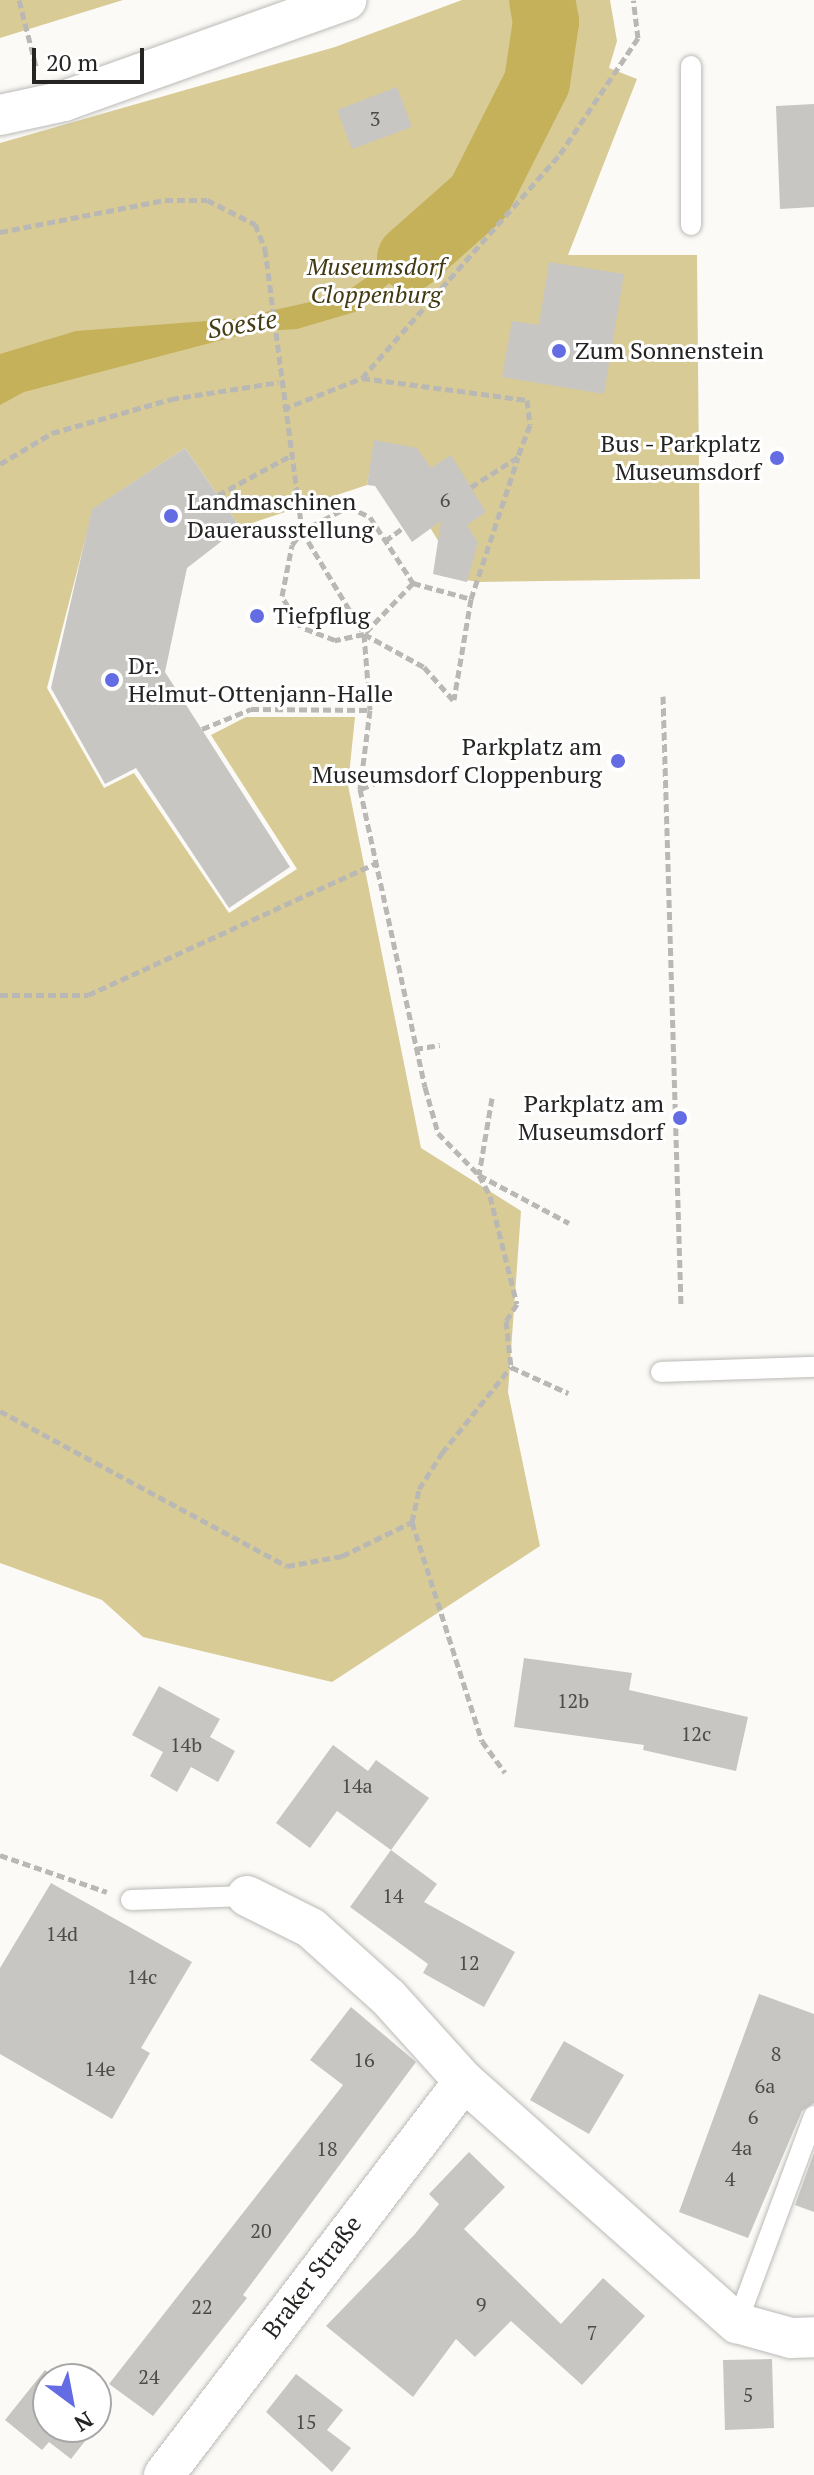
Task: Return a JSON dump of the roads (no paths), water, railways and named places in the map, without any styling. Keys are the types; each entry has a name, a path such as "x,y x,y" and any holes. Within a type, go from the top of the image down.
{"street":[{"path":"0,115 64,101 346,0"},
{"path":"247,1896 311,1928 388,1997 464,2081 737,2323 814,2337"},
{"name":"Braker Straße","path":"164,2475 464,2081"}],"lane":[{"path":"691,66 691,225"},
{"path":"661,1372 814,1367"},
{"path":"131,1900 247,1896"},
{"path":"737,2323 814,2116"}],"water":[{"path":"479,197 452,230 355,312 297,329 252,332 24,392 0,405 0,354 76,331 233,319 342,295"}],"waterway":[{"name":"Soeste","path":"410,258 479,197 537,82 546,22 542,0"}],"place":[{"name":"Zum Sonnenstein","path":"559,351"},
{"name":"Bus - Parkplatz Museumsdorf","path":"777,458"},
{"name":"Landmaschinen Dauerausstellung","path":"171,516"},
{"name":"Tiefpflug","path":"257,616"},
{"name":"Dr. Helmut-Ottenjann-Halle","path":"112,680"},
{"name":"Parkplatz am Museumsdorf Cloppenburg","path":"618,761"},
{"name":"Parkplatz am Museumsdorf","path":"680,1118"}],"park label":[{"name":"Museumsdorf Cloppenburg","path":"376,281"}]}
